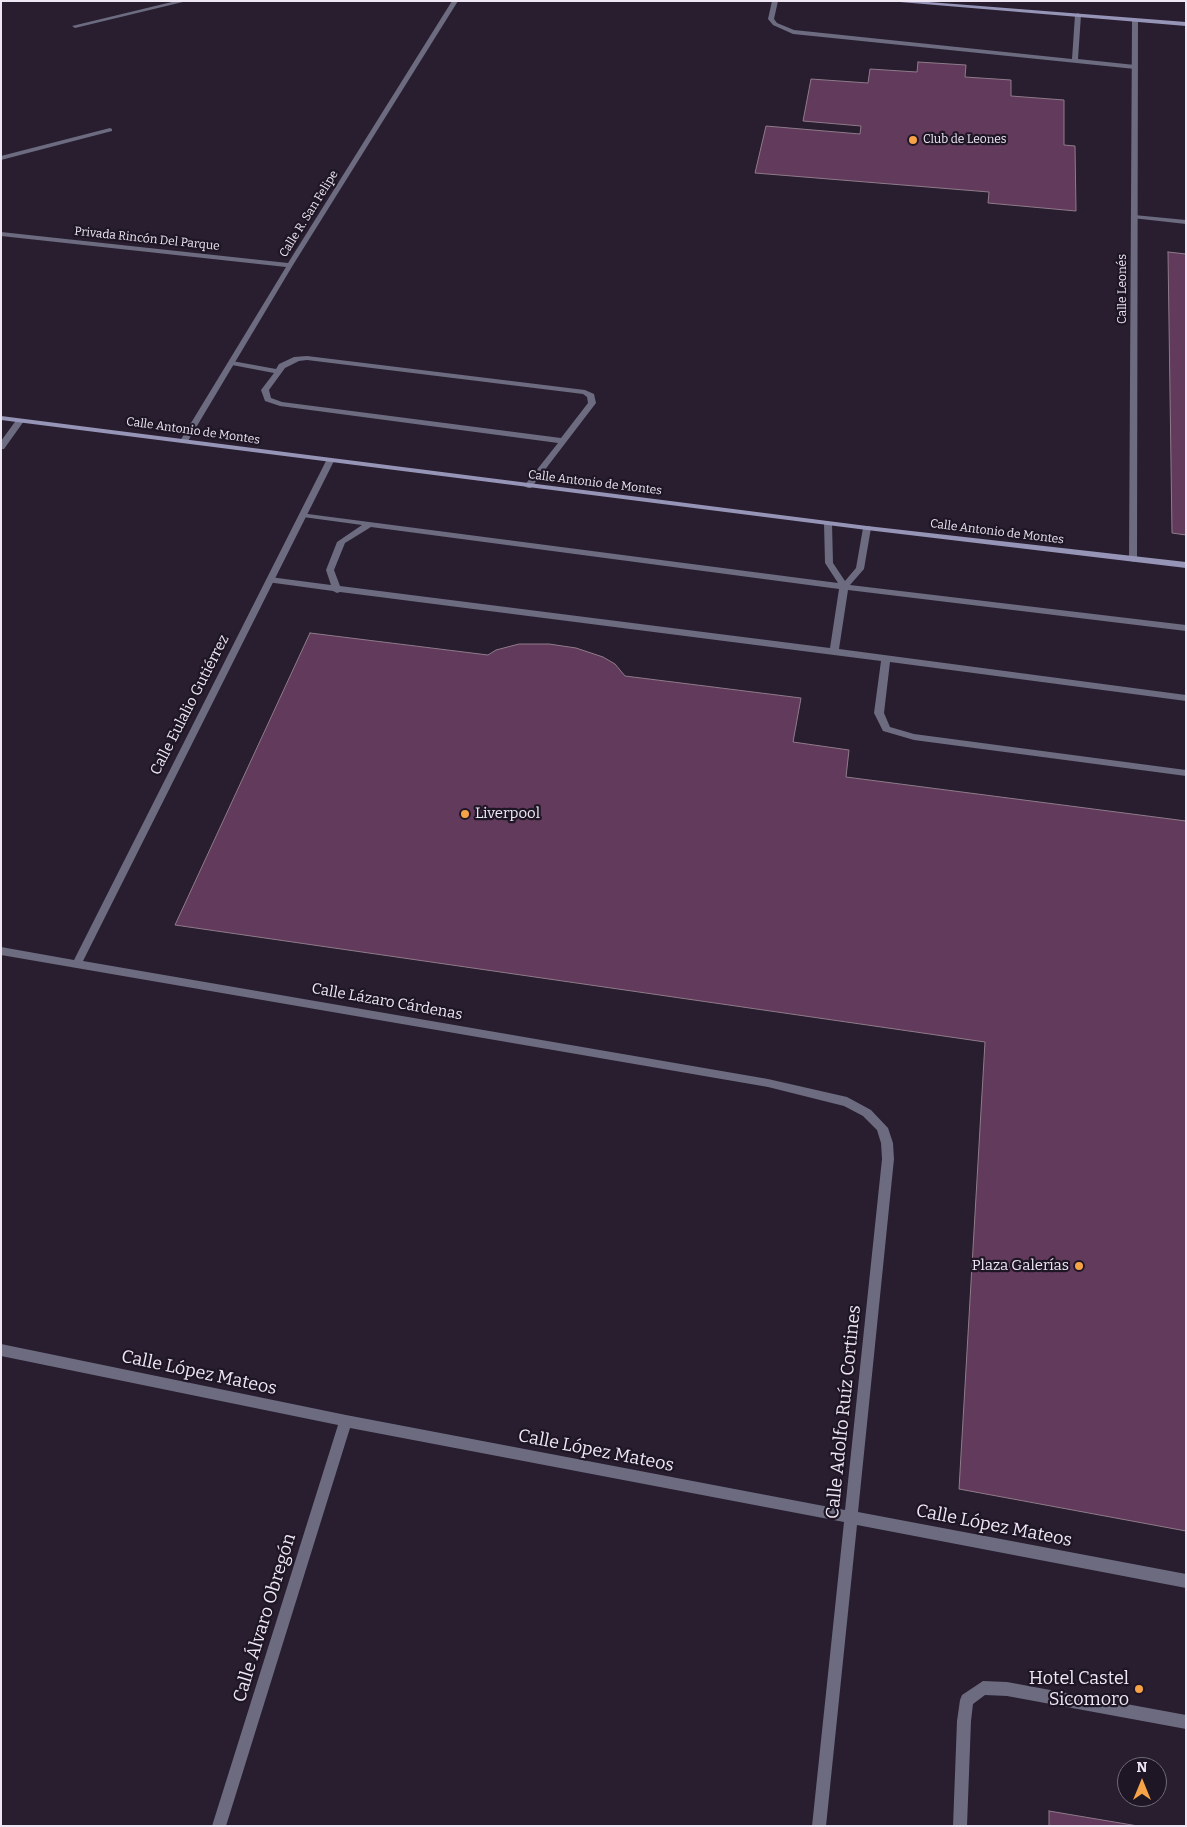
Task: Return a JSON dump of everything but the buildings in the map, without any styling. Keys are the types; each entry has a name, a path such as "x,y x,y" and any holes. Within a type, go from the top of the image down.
{"main road":[{"path":"891,1 1186,24"},
{"name":"Calle Antonio de Montes","path":"1,418 528,486 1186,565"}],"street":[{"path":"75,26 184,1"},
{"name":"Calle R. San Felipe","path":"184,441 290,265 455,1"},
{"path":"775,1 771,19 775,24 793,32 1135,67"},
{"path":"1075,60 1078,15"},
{"name":"Calle Leonés","path":"1133,559 1136,20"},
{"path":"1,158 110,130"},
{"path":"1134,216 1186,222"},
{"name":"Privada Rincón Del Parque","path":"1,234 290,265"},
{"path":"528,486 564,441 592,403 591,396 585,392 318,359 297,359 288,362 276,371 267,384 265,395 273,402 280,404 564,441"},
{"path":"232,363 276,371"},
{"path":"1,447 20,421"},
{"name":"Calle Eulalio Gutiérrez","path":"77,963 330,461"},
{"path":"302,515 844,587 1186,628"},
{"path":"828,523 829,563 844,587"},
{"path":"338,590 330,570 341,542 368,525"},
{"path":"834,651 844,587 860,568 868,528"},
{"path":"270,580 834,651 886,660 1186,698"},
{"path":"886,660 879,714 886,729 914,737 1186,773"},
{"name":"Calle Lázaro Cárdenas","path":"1,951 768,1083"},
{"name":"Calle Adolfo Ruíz Cortines","path":"768,1083 847,1102 867,1113 882,1128 887,1143 888,1159 819,1826"},
{"name":"Calle López Mateos","path":"1,1350 346,1422 851,1516 1186,1581"},
{"name":"Calle Álvaro Obregón","path":"219,1826 346,1422"},
{"path":"960,1826 964,1721 967,1700 983,1688 1006,1689 1186,1722"}],"place":[{"name":"Club de Leones","path":"913,140"},
{"name":"Liverpool","path":"465,814"},
{"name":"Plaza Galerías","path":"1079,1266"},
{"name":"Hotel Castel Sicomoro","path":"1139,1689"}]}
